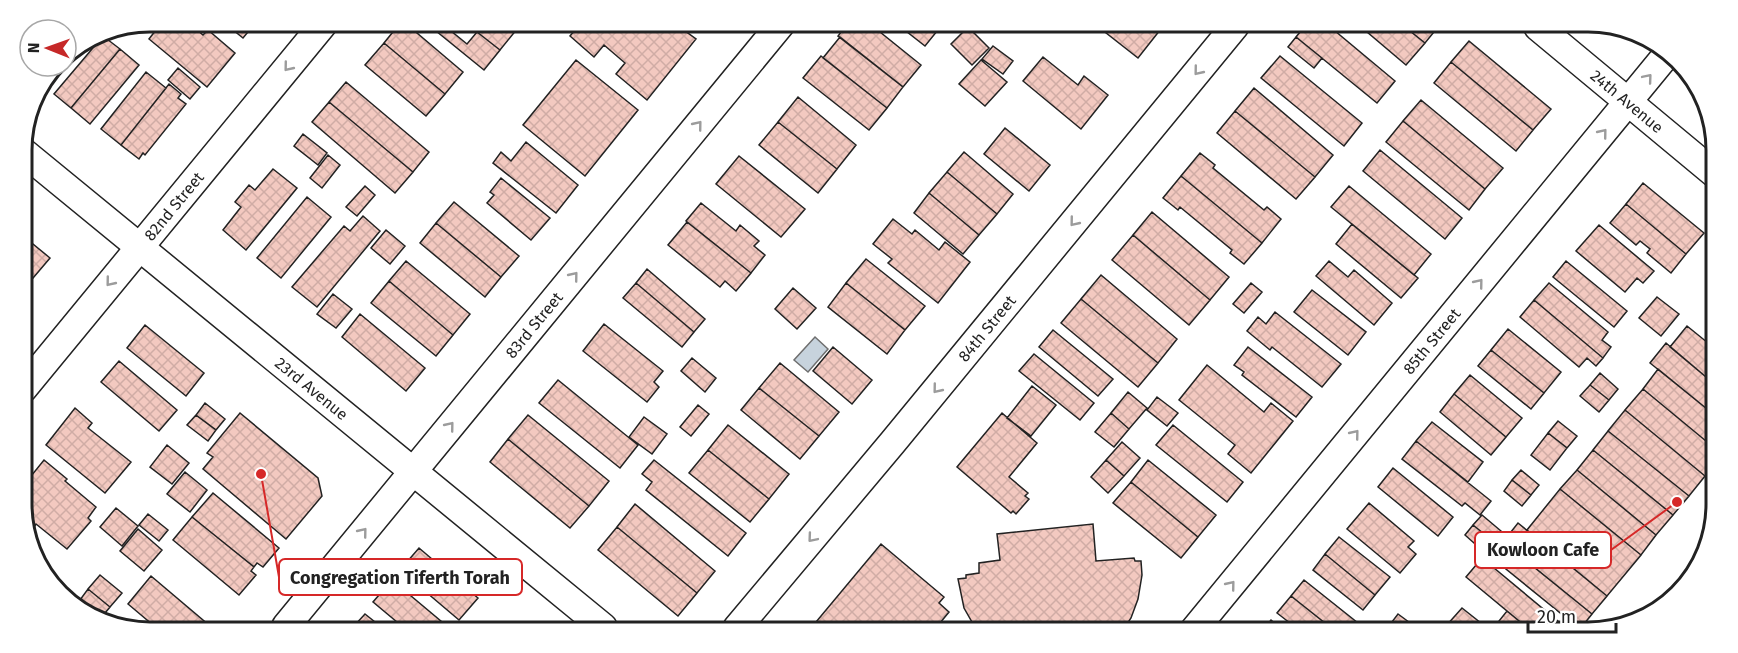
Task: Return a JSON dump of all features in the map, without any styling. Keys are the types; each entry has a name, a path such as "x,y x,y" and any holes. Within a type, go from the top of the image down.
{"street":[{"name":"82nd Street","path":"32,378 317,32"},
{"name":"83rd Street","path":"289,622 774,32"},
{"name":"84th Street","path":"741,622 901,433 1230,32"},
{"name":"24th Avenue","path":"1544,32 1706,167"},
{"name":"85th Street","path":"1201,621 1663,59"},
{"name":"23rd Avenue","path":"32,159 596,622"}],"shaded area":[{"path":"815,337 828,349 808,372 794,360"}],"building":[{"path":"154,32 200,32 203,35 210,32 235,53 207,87 149,39"},
{"path":"236,32 248,32 243,38"},
{"path":"393,32 416,32 463,72 445,94 384,43"},
{"path":"437,32 452,32 467,44 477,32 500,50 484,70"},
{"path":"477,32 515,32 500,50"},
{"path":"573,32 689,32 696,39 647,100 616,74 625,63 604,45 594,57 570,36"},
{"path":"841,32 880,32 921,65 903,87 838,36"},
{"path":"907,32 936,32 925,46"},
{"path":"963,32 973,32 989,48 972,65 951,44"},
{"path":"1105,32 1158,32 1138,58"},
{"path":"1300,32 1336,32 1395,81 1377,103 1296,37"},
{"path":"1367,32 1411,32 1425,43 1406,65"},
{"path":"1411,32 1434,32 1425,43"},
{"path":"840,37 903,87 887,108 823,58"},
{"path":"1296,37 1322,58 1314,68 1288,47"},
{"path":"107,39 120,49 71,108 54,94 68,78 78,78 78,66 96,44"},
{"path":"1469,41 1551,109 1533,130 1451,62"},
{"path":"384,43 445,94 426,116 365,65"},
{"path":"993,46 1013,61 1003,74 982,59"},
{"path":"120,49 139,65 90,124 71,108"},
{"path":"821,56 887,108 869,130 803,78"},
{"path":"1280,56 1362,123 1344,146 1261,78"},
{"path":"1043,57 1078,85 1084,76 1108,95 1081,129 1023,81"},
{"path":"576,60 638,110 585,176 523,125"},
{"path":"981,60 1007,82 985,106 959,84"},
{"path":"1451,62 1533,130 1516,151 1434,83"},
{"path":"178,68 200,87 190,99 168,80"},
{"path":"146,72 166,88 121,145 101,129"},
{"path":"346,82 429,152 413,172 329,102"},
{"path":"169,84 181,94 178,98 186,104 145,155 143,153 139,159 121,145"},
{"path":"1254,88 1333,155 1315,177 1235,111"},
{"path":"798,97 856,145 837,169 778,122"},
{"path":"1421,100 1503,168 1485,189 1403,121"},
{"path":"329,102 413,172 395,193 312,122"},
{"path":"1235,111 1315,177 1296,199 1217,133"},
{"path":"1403,121 1485,189 1469,210 1386,142"},
{"path":"778,122 837,169 818,193 759,145"},
{"path":"1005,128 1050,165 1029,191 984,154"},
{"path":"303,134 327,153 318,165 294,146"},
{"path":"526,142 578,185 556,213 493,163 501,152 511,161"},
{"path":"1380,150 1462,218 1445,239 1363,171"},
{"path":"964,152 1013,194 997,214 947,172"},
{"path":"1200,153 1215,165 1213,168 1264,210 1267,207 1281,219 1262,243 1181,176"},
{"path":"328,155 340,165 322,188 310,178"},
{"path":"739,156 805,209 781,237 716,184"},
{"path":"273,169 297,188 246,250 223,230 241,207 235,202 249,185 255,190"},
{"path":"947,172 997,214 979,235 929,193"},
{"path":"1181,176 1262,243 1244,264 1230,253 1232,250 1180,207 1178,210 1163,198"},
{"path":"501,178 550,218 531,240 487,203 494,195 490,192"},
{"path":"1643,183 1704,233 1686,254 1626,204"},
{"path":"365,186 375,195 357,216 346,207"},
{"path":"1349,186 1431,254 1414,275 1331,207"},
{"path":"929,193 979,235 963,254 914,213"},
{"path":"307,197 331,217 281,278 257,258"},
{"path":"454,202 519,256 501,277 436,223"},
{"path":"701,203 736,231 740,225 759,241 754,246 765,255 751,273 686,221"},
{"path":"1626,204 1686,254 1671,273 1647,253 1650,249 1640,241 1636,245 1610,223"},
{"path":"1152,212 1229,277 1210,300 1133,235"},
{"path":"363,216 380,231 317,307 292,287 344,226 350,231"},
{"path":"893,219 912,234 915,230 939,250 945,242 970,262 938,303 888,263 892,259 873,244"},
{"path":"687,222 751,273 736,291 725,281 720,287 668,245"},
{"path":"436,223 501,277 485,297 420,243"},
{"path":"1352,224 1418,278 1401,298 1336,244"},
{"path":"1599,225 1654,271 1643,283 1637,278 1625,292 1576,251"},
{"path":"386,230 405,246 390,264 371,248"},
{"path":"1133,235 1210,300 1189,325 1112,260"},
{"path":"32,243 50,258 32,279"},
{"path":"866,259 925,306 905,330 846,283"},
{"path":"406,261 470,314 453,335 389,281"},
{"path":"1329,261 1348,277 1354,270 1392,303 1374,325 1316,276"},
{"path":"1566,261 1627,311 1614,327 1553,277"},
{"path":"647,269 705,319 694,332 636,283"},
{"path":"1101,275 1177,339 1158,363 1081,299"},
{"path":"389,281 453,335 436,356 371,303"},
{"path":"636,283 694,332 682,347 623,298"},
{"path":"846,283 905,330 887,354 828,307"},
{"path":"1251,283 1262,292 1244,313 1233,304"},
{"path":"1549,283 1608,332 1602,340 1611,347 1603,358 1534,300"},
{"path":"793,288 816,308 797,329 775,309"},
{"path":"1312,290 1366,332 1348,355 1294,312"},
{"path":"333,294 352,309 336,328 317,314"},
{"path":"1657,297 1679,314 1661,336 1639,318"},
{"path":"1081,299 1158,363 1138,387 1061,323"},
{"path":"1534,300 1603,358 1596,366 1587,358 1579,367 1520,317"},
{"path":"1275,312 1341,364 1322,387 1272,347 1270,350 1247,331 1258,317 1266,324"},
{"path":"360,314 425,368 406,391 342,337"},
{"path":"604,324 663,371 654,382 659,387 647,402 583,351"},
{"path":"145,325 204,373 186,396 127,348"},
{"path":"1687,326 1706,341 1706,377 1670,347"},
{"path":"1508,329 1561,372 1544,393 1491,350"},
{"path":"1053,330 1113,379 1098,396 1039,347"},
{"path":"1666,343 1706,377 1706,408 1650,363"},
{"path":"833,347 872,380 852,404 813,371"},
{"path":"1248,347 1312,397 1296,417 1242,375 1244,372 1234,365"},
{"path":"1491,350 1544,393 1531,409 1478,366"},
{"path":"1034,354 1094,403 1080,420 1019,371"},
{"path":"692,358 716,378 705,392 681,371"},
{"path":"119,361 177,410 159,431 101,382"},
{"path":"780,363 839,412 819,436 759,388"},
{"path":"1207,365 1264,412 1271,403 1293,421 1251,473 1228,454 1235,445 1179,400"},
{"path":"1658,369 1706,408 1706,441 1643,389"},
{"path":"1600,373 1618,389 1609,400 1590,385"},
{"path":"1470,375 1522,418 1506,437 1454,394"},
{"path":"558,380 638,445 620,468 539,403"},
{"path":"1590,385 1609,400 1599,412 1580,396"},
{"path":"1032,386 1056,405 1031,436 1007,418"},
{"path":"759,388 819,436 800,459 741,410"},
{"path":"1643,389 1706,441 1705,476 1625,410"},
{"path":"1128,392 1147,408 1129,429 1111,413"},
{"path":"1454,394 1506,437 1491,455 1440,412"},
{"path":"1157,397 1178,413 1167,426 1147,410"},
{"path":"205,403 225,419 216,430 196,415"},
{"path":"698,405 709,414 691,436 680,427"},
{"path":"75,408 92,423 88,428 131,462 105,493 46,445"},
{"path":"1625,410 1705,476 1689,496 1608,431"},
{"path":"240,413 318,478 322,496 286,539 203,469 213,457 207,453"},
{"path":"1002,413 1037,443 1009,477 1028,493 1025,496 1029,499 1016,514 1013,511 1011,513 957,467"},
{"path":"1111,413 1129,429 1114,447 1095,432"},
{"path":"196,415 216,430 208,441 187,425"},
{"path":"528,415 609,481 589,506 508,439"},
{"path":"644,417 667,434 652,454 629,437"},
{"path":"1558,421 1577,436 1567,448 1548,433"},
{"path":"1432,422 1483,462 1468,482 1416,441"},
{"path":"728,425 789,474 769,499 708,450"},
{"path":"1173,425 1243,482 1227,502 1156,445"},
{"path":"1608,431 1689,496 1673,515 1593,450"},
{"path":"1548,433 1567,448 1550,470 1531,455"},
{"path":"508,439 589,506 570,528 490,462"},
{"path":"1416,441 1491,501 1480,515 1465,503 1462,506 1402,459"},
{"path":"1122,442 1140,458 1124,476 1106,460"},
{"path":"167,445 189,463 172,484 150,467"},
{"path":"708,450 769,499 750,522 689,473"},
{"path":"1593,450 1673,515 1656,535 1577,470"},
{"path":"44,460 96,507 88,518 91,521 67,549 36,524 34,527 32,475"},
{"path":"654,460 746,533 728,556 646,490 652,482 642,474"},
{"path":"1106,460 1124,476 1108,493 1091,477"},
{"path":"1148,460 1216,515 1198,537 1131,482"},
{"path":"1393,468 1453,517 1438,536 1378,487"},
{"path":"1521,470 1539,485 1531,495 1512,480"},
{"path":"1577,470 1656,535 1641,555 1560,489"},
{"path":"185,472 207,490 190,512 167,494"},
{"path":"1512,480 1531,495 1522,506 1504,491"},
{"path":"1131,482 1198,537 1181,558 1113,503"},
{"path":"1560,489 1641,555 1607,596 1527,530"},
{"path":"213,493 279,548 263,567 257,563 254,567 192,517"},
{"path":"1369,503 1414,541 1408,547 1416,554 1400,573 1347,529"},
{"path":"635,504 715,571 697,593 617,527"},
{"path":"116,508 138,526 122,546 100,527"},
{"path":"148,514 168,530 159,541 139,525"},
{"path":"1482,515 1501,531 1493,541 1473,525"},
{"path":"192,517 254,567 251,571 256,575 239,595 173,540"},
{"path":"1518,523 1607,596 1592,614 1503,542"},
{"path":"1093,524 1096,561 1134,558 1135,561 1141,561 1142,575 1138,599 1131,618 1129,621 972,621 964,608 958,579 979,573 979,563 1000,560 997,534"},
{"path":"1473,525 1493,541 1484,552 1465,535"},
{"path":"617,527 697,593 678,616 598,550"},
{"path":"138,529 162,550 144,571 120,551"},
{"path":"1339,537 1390,577 1375,595 1325,554"},
{"path":"1503,542 1592,614 1586,621 1570,621 1491,557"},
{"path":"881,544 944,597 939,603 949,612 941,621 816,622"},
{"path":"419,548 478,598 459,620 400,570"},
{"path":"1325,554 1375,595 1363,610 1313,570"},
{"path":"1482,558 1558,621 1519,621 1466,577"},
{"path":"100,575 122,593 110,607 88,589"},
{"path":"151,576 205,622 149,622 128,604"},
{"path":"392,580 442,622 397,622 373,602"},
{"path":"1304,580 1356,621 1323,621 1291,596"},
{"path":"88,589 110,607 106,612 81,599"},
{"path":"1291,596 1323,621 1288,621 1277,613"},
{"path":"1462,608 1478,621 1450,621"},
{"path":"1507,611 1519,621 1499,621"},
{"path":"365,614 375,622 358,622"},
{"path":"1398,614 1408,621 1393,621"}],"place":[{"name":"Congregation Tiferth Torah","path":"261,474"},
{"name":"Kowloon Cafe","path":"1677,502"}]}
